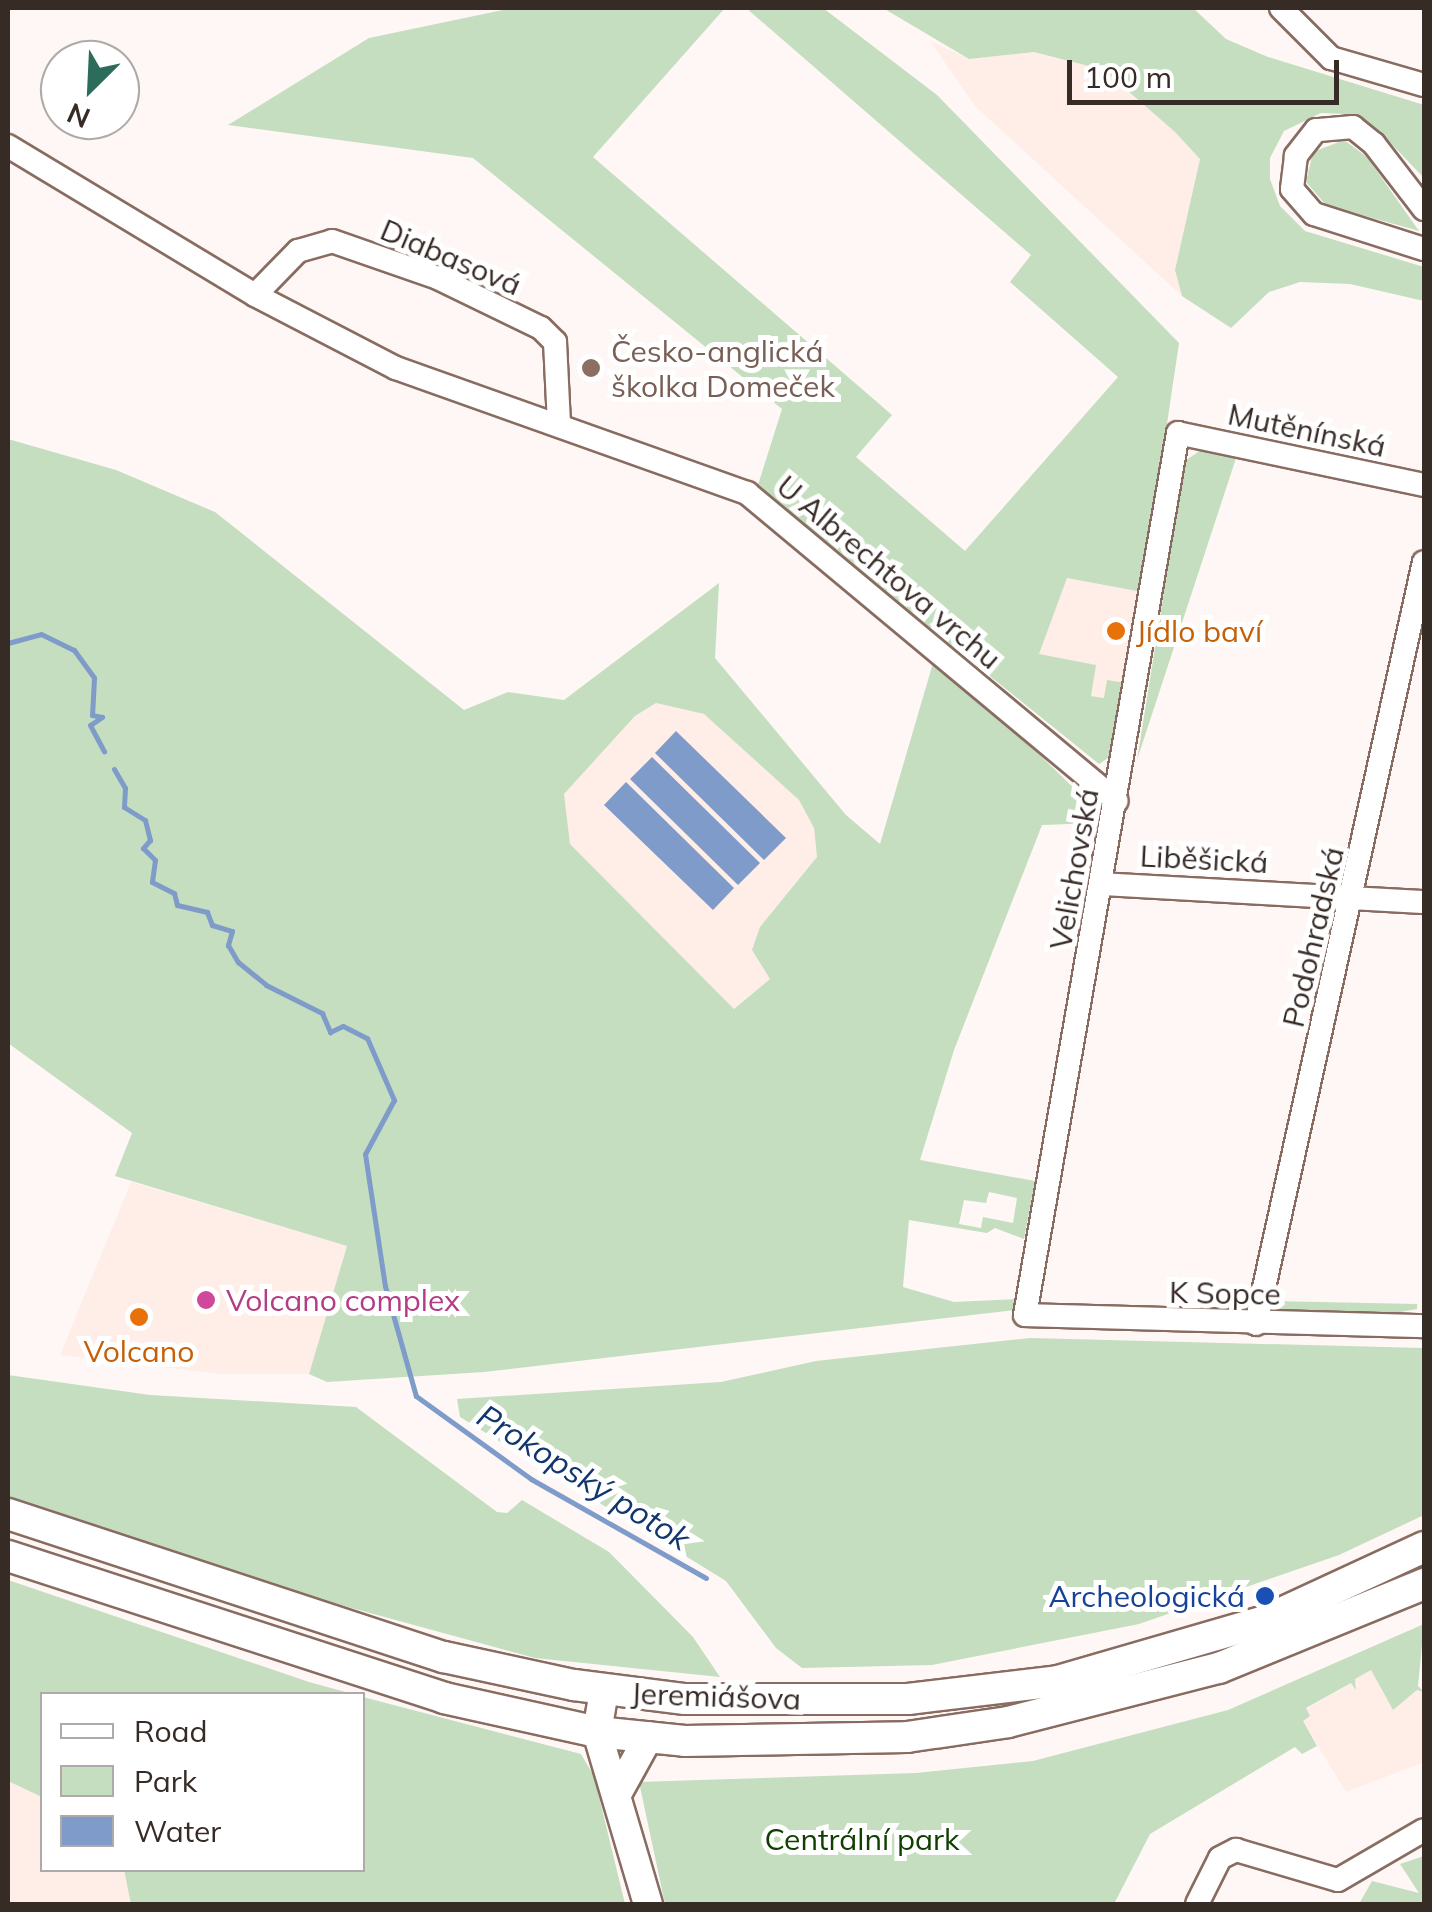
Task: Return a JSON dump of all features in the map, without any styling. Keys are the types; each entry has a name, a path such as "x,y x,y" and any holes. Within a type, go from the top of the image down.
{"main road":[{"name":"Jeremiášova","path":"8,1514 444,1657 604,1690 685,1699 908,1699 1022,1688 1192,1647 1302,1606 1424,1547"},
{"name":"Jeremiášova","path":"8,1556 444,1698 597,1732 685,1740 907,1737 1130,1695 1302,1638 1424,1584"}],"street":[{"path":"1281,8 1331,58 1424,85"},
{"path":"1424,208 1374,144 1352,127 1316,130 1296,156 1292,189 1314,214 1424,249"},
{"name":"U Albrechtova vrchu","path":"8,146 255,295 396,368 747,493 1117,800"},
{"name":"Diabasová","path":"255,295 298,251 332,241 438,278 541,328 555,342 558,424"},
{"name":"Velichovská","path":"1025,1315 1178,433"},
{"name":"Mutěnínská","path":"1178,433 1424,485"},
{"name":"Podohradská","path":"1256,1324 1424,562"},
{"name":"Liběšická","path":"1101,884 1424,902"},
{"name":"K Sopce","path":"1025,1315 1424,1326"},
{"path":"604,1690 597,1732 648,1904"},
{"path":"617,1794 649,1736"},
{"path":"1198,1904 1220,1858 1236,1850 1338,1880 1424,1830"}],"shaded area":[{"path":"930,41 969,59 1034,52 1104,70 1175,132 1200,158 1175,270 1182,296 975,106"},
{"path":"1067,578 1142,592 1126,683 1104,698 1090,696 1095,665 1038,655"},
{"path":"656,703 704,714 799,800 814,828 817,857 770,979 734,1009 570,844 563,794 635,716"},
{"name":"Volcano complex","path":"131,1182 347,1246 309,1374 221,1374 60,1355"},
{"path":"1371,1670 1393,1710 1417,1690 1424,1692 1424,1762 1346,1792 1302,1720 1306,1709 1352,1683 1359,1688 1354,1679"},
{"path":"8,1781 40,1796 40,1872 124,1872 131,1904 8,1904"}],"green space":[{"path":"512,8 725,8 593,157 892,415 856,457 965,551 1118,377 1010,282 1031,255 746,8 823,8 937,95 1179,343 1142,592 1067,578 1039,654 1096,665 1091,696 1104,698 1107,680 1126,683 1114,754 1099,764 757,488 782,409 473,158 228,125 369,38"},
{"path":"883,8 1193,8 1226,39 1268,57 1424,105 1424,178 1381,133 1343,114 1321,113 1284,131 1270,158 1270,179 1280,206 1305,231 1424,267 1424,301 1350,284 1300,282 1269,292 1231,328 1182,296 1175,270 1200,159 1175,132 1104,70 1034,52 969,59"},
{"path":"1344,140 1367,157 1419,231 1326,205 1306,182 1313,152"},
{"path":"8,439 116,470 215,512 464,710 508,692 564,700 719,583 715,658 846,815 880,844 933,663 1011,727 1085,799 1097,823 1042,825 954,1050 920,1160 1035,1181 1024,1239 995,1228 987,1233 909,1220 903,1287 954,1302 1019,1299 1015,1310 484,1372 327,1382 309,1374 347,1246 115,1176 132,1133 8,1043","holes":["656,703 704,714 799,800 814,828 817,857 760,927 752,950 770,979 734,1009 570,844 564,794 635,716","989,1192 1017,1198 1013,1223 983,1217 981,1228 959,1224 964,1200 986,1203"]},
{"path":"1205,447 1238,452 1137,760 1185,461"},
{"path":"1270,1301 1417,1304 1417,1309 1389,1314 1281,1311"},
{"path":"1030,1338 1424,1348 1424,1515 1339,1555 1139,1624 932,1665 802,1668 776,1648 726,1581 460,1417 457,1399 721,1382 816,1361"},
{"path":"8,1375 150,1395 356,1407 497,1512 507,1513 522,1500 609,1552 693,1637 720,1677 535,1658 326,1601 8,1496"},
{"path":"8,1580 346,1692 40,1692 40,1796 8,1781"},
{"name":"Centrální park","path":"1424,1624 1418,1686 1424,1692 1417,1690 1393,1710 1371,1670 1355,1679 1356,1690 1351,1683 1306,1708 1310,1716 1303,1721 1317,1746 1302,1754 1295,1747 1150,1834 1114,1904 665,1904 639,1782 916,1773 1033,1761 1228,1710"},
{"path":"365,1698 581,1754 594,1776 625,1904 131,1904 124,1872 365,1872"},
{"path":"1424,1856 1424,1904 1359,1904 1372,1881 1419,1893 1400,1864"}],"water":[{"path":"676,731 786,838 764,860 655,753"},
{"path":"652,757 760,863 738,885 630,779"},
{"path":"626,782 734,888 713,910 604,805"}],"waterway":[{"name":"Prokopský potok","path":"8,643 41,634 74,650 94,678 92,715 102,717 90,725 104,751"},
{"name":"Prokopský potok","path":"114,769 125,788 124,807 145,820 150,840 143,848 155,860 152,882 174,893 177,905 207,912 212,925 232,931 228,945 238,962 266,985 322,1013 330,1032 343,1026 367,1038 394,1100 365,1154 385,1286 416,1396 531,1479 706,1578"}],"place":[{"name":"Česko-anglická školka Domeček","path":"591,368"},
{"name":"Jídlo baví","path":"1116,631"},
{"name":"Volcano complex","path":"206,1300"},
{"name":"Volcano","path":"139,1317"},
{"name":"Archeologická","path":"1265,1596"}]}
